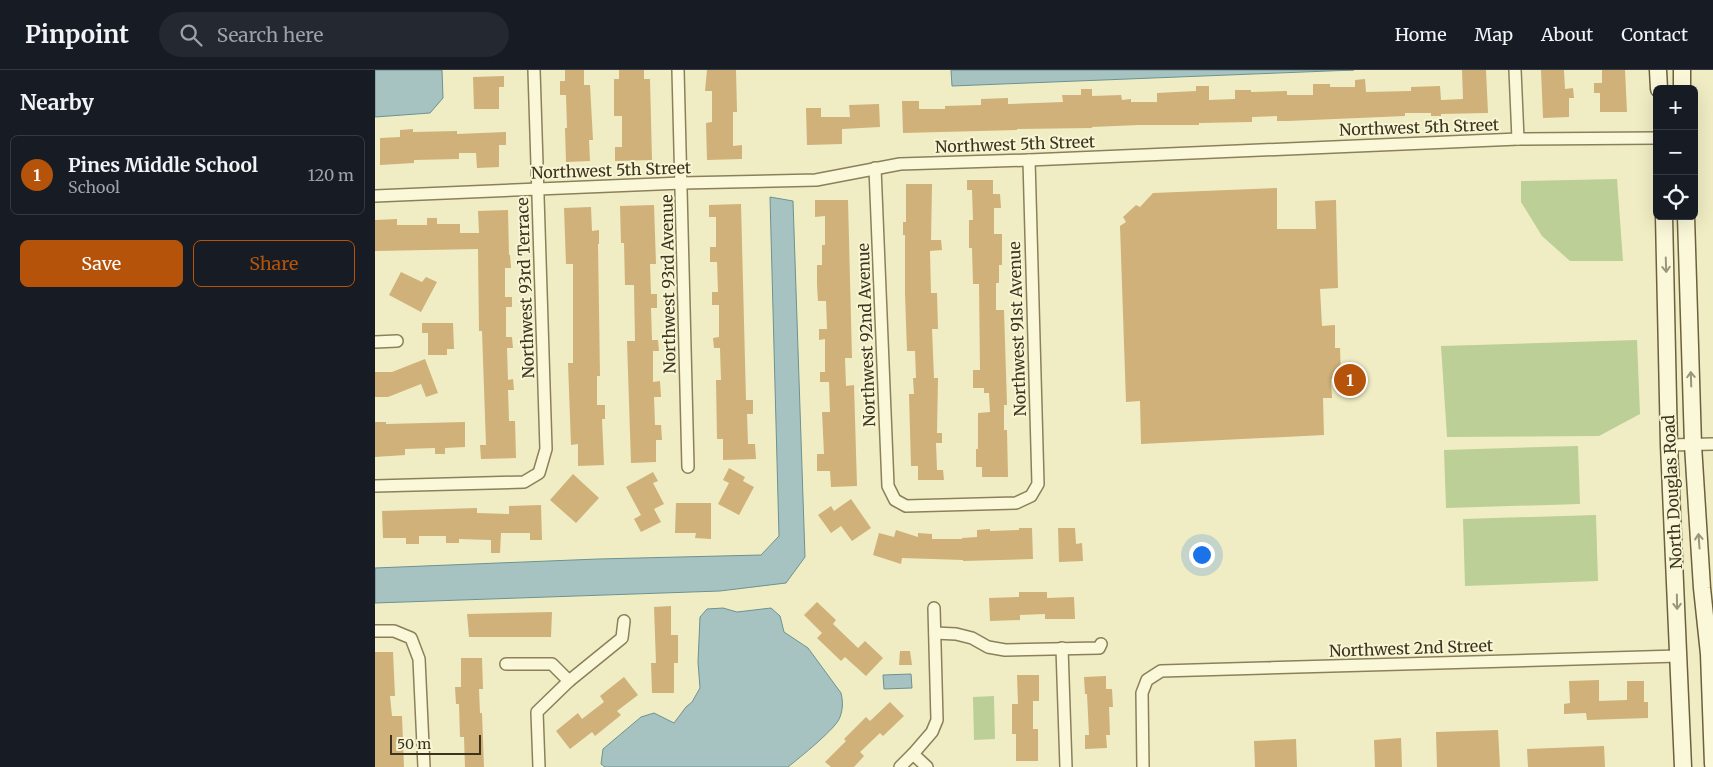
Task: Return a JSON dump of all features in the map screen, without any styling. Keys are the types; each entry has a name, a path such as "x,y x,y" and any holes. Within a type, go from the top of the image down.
{"main road":[{"path":"1658,70 1659,85"},
{"path":"1682,70 1682,85"},
{"name":"North Douglas Road","path":"1664,220 1669,445 1677,589 1683,767"},
{"name":"North Douglas Road","path":"1686,220 1693,445 1702,588 1709,654 1713,764"}],"street":[{"name":"Northwest 93rd Terrace","path":"375,486 524,482 539,473 546,449 534,70"},
{"name":"Northwest 93rd Avenue","path":"678,70 688,467"},
{"path":"1515,70 1518,139"},
{"name":"Northwest 5th Street","path":"375,196 682,183 816,180 900,164 1518,139 1653,138"},
{"name":"Northwest 91st Avenue","path":"895,500 906,506 1017,503 1031,496 1038,484 1029,160"},
{"name":"Northwest 92nd Avenue","path":"875,168 888,486 895,500"},
{"path":"375,342 397,341"},
{"path":"1669,445 1713,444"},
{"path":"900,767 932,732 937,720 934,608"},
{"path":"539,767 537,712 569,680 623,638 623,621"},
{"path":"375,632 394,631 411,638 419,659 424,767"},
{"path":"935,633 957,634 972,638 988,647 1005,650 1099,648 1101,644"},
{"path":"1062,648 1066,767"},
{"name":"Northwest 2nd Street","path":"1143,767 1141,693 1147,680 1161,671 1678,656"},
{"path":"506,664 552,664 569,680"},
{"path":"913,754 927,767"}],"green space":[{"path":"1617,179 1623,261 1570,261 1542,236 1521,202 1521,181"},
{"path":"1637,340 1640,414 1599,436 1447,437 1441,346"},
{"path":"1578,446 1580,504 1446,508 1444,450"},
{"path":"1596,515 1598,581 1465,586 1463,519"},
{"path":"994,696 995,739 974,740 973,697"}],"water":[{"path":"375,70 442,70 443,98 430,113 375,117"},
{"path":"951,70 1354,70 952,86"},
{"path":"770,197 793,201 805,557 786,583 720,591 375,603 375,568 761,555 779,536"},
{"path":"723,608 737,612 771,608 780,616 784,632 808,648 841,693 842,708 837,722 817,743 788,767 605,767 601,764 603,749 641,717 654,713 674,723 692,702 700,688 698,662 700,617 707,609"},
{"path":"911,674 912,688 884,689 883,675"}],"building":[{"path":"565,70 584,70 584,85 590,85 593,140 589,140 590,161 566,162 566,95 560,95 560,81 565,81"},
{"path":"619,70 644,70 644,79 650,79 652,160 615,161 615,147 622,147 622,116 614,116 614,79 619,79"},
{"path":"707,70 736,70 737,112 733,112 733,146 742,145 742,159 707,160 706,123 712,122 712,91 705,91"},
{"path":"1462,70 1486,70 1488,113 1431,116 1431,113 1405,113 1405,116 1288,121 1277,121 1277,116 1252,117 1252,122 1199,123 1199,125 1139,125 903,133 902,101 919,101 919,109 945,109 945,106 981,105 981,99 1008,98 1008,104 1063,102 1062,95 1081,95 1081,89 1092,89 1092,96 1121,95 1122,100 1131,99 1131,102 1157,102 1157,93 1196,91 1196,86 1209,86 1209,100 1235,99 1235,90 1251,90 1251,92 1287,91 1287,95 1313,95 1313,84 1330,84 1330,87 1355,87 1355,80 1365,79 1366,92 1411,91 1411,87 1440,86 1441,100 1463,99"},
{"path":"1541,70 1564,70 1565,89 1573,88 1574,98 1569,98 1569,117 1543,118"},
{"path":"1602,70 1625,70 1627,112 1600,112 1600,93 1594,93 1594,83 1602,83"},
{"path":"504,76 504,87 499,87 499,109 474,109 473,77"},
{"path":"879,104 880,127 842,129 842,144 807,145 806,108 821,108 821,117 850,117 849,105"},
{"path":"413,129 413,132 457,131 457,134 506,132 506,145 499,145 499,167 477,168 476,153 459,153 459,159 414,160 414,163 380,165 380,138 400,137 400,130"},
{"path":"967,180 993,180 993,194 1000,194 1001,208 994,208 994,234 1002,234 1002,265 999,265 999,283 996,283 996,310 1004,310 1007,405 1004,405 1004,430 1007,430 1008,477 982,477 982,467 976,467 978,413 990,412 989,393 984,393 984,388 973,388 973,370 980,370 979,284 973,284 972,248 969,248 969,220 973,220 972,190 967,190"},
{"path":"906,184 932,184 931,240 941,240 942,250 930,251 931,293 937,293 938,329 932,329 934,378 938,378 937,433 942,433 942,443 936,443 937,470 943,470 944,480 918,480 918,466 911,466 909,394 914,394 913,378 916,378 915,351 907,351 905,235 903,235 903,222 906,222"},
{"path":"1277,188 1277,229 1316,229 1315,201 1336,200 1338,288 1320,289 1322,326 1335,325 1335,348 1340,348 1341,378 1331,379 1332,398 1323,398 1324,435 1141,444 1140,401 1126,402 1120,226 1126,222 1123,217 1136,205 1140,207 1153,193"},
{"path":"815,200 848,200 852,358 845,358 846,386 854,385 857,486 831,487 830,471 817,471 817,454 824,454 822,412 830,412 829,382 820,382 820,372 825,372 825,339 819,340 819,329 827,329 826,301 818,301 817,285 817,265 822,265 822,245 825,245 825,216 815,217"},
{"path":"741,204 746,400 753,400 753,414 747,414 748,444 755,444 756,459 723,460 723,439 717,439 716,380 721,380 720,348 714,348 713,338 719,337 719,305 712,305 712,292 718,292 717,262 710,262 710,247 716,247 716,217 709,217 709,205"},
{"path":"654,205 656,264 650,264 651,294 657,294 657,308 651,308 652,340 658,340 659,351 653,351 653,382 660,381 661,397 654,397 655,425 661,425 662,440 656,440 656,462 631,463 627,341 635,341 634,285 625,285 624,243 621,243 620,206"},
{"path":"591,207 592,231 599,230 600,376 597,376 597,405 605,405 605,419 602,419 604,465 578,466 578,444 571,445 568,363 573,363 573,264 566,264 564,208"},
{"path":"508,210 511,268 505,268 505,297 512,297 512,307 506,307 506,337 512,337 513,348 507,348 508,380 513,379 514,390 508,390 509,421 515,421 516,458 481,459 480,445 486,445 482,331 479,331 478,249 375,251 375,220 397,219 397,225 427,225 427,218 437,218 437,224 460,224 460,233 479,233 478,211"},
{"path":"401,272 422,282 426,277 437,282 421,312 389,295"},
{"path":"422,323 453,323 454,349 447,349 447,355 428,355 428,333 422,333"},
{"path":"425,359 438,393 426,397 421,384 388,397 375,397 375,372 392,372"},
{"path":"375,422 386,422 386,424 465,422 465,447 445,448 445,454 435,454 435,448 405,449 405,455 375,457"},
{"path":"729,468 745,477 743,481 754,487 739,515 718,504 729,483 723,480"},
{"path":"653,472 658,481 653,483 664,504 654,509 661,522 641,532 634,519 641,515 626,487"},
{"path":"573,474 599,498 576,523 550,500"},
{"path":"851,499 871,528 852,541 841,526 831,533 818,515 831,506 834,511"},
{"path":"676,503 711,503 711,539 695,538 696,533 675,533"},
{"path":"541,505 542,540 530,540 530,533 501,533 500,553 491,553 491,540 459,539 459,543 446,543 446,536 419,536 419,544 406,544 406,538 383,538 382,511 477,508 477,513 509,514 509,506"},
{"path":"1019,528 1032,528 1033,559 963,561 902,558 901,564 873,555 879,533 894,537 896,530 918,537 918,533 932,534 932,539 962,539 977,537 977,530 1019,530"},
{"path":"1058,528 1075,528 1076,544 1082,543 1083,561 1059,562"},
{"path":"1019,592 1047,592 1047,598 1074,597 1075,619 1045,619 1045,614 1020,615 1020,620 990,621 989,598 1019,597"},
{"path":"817,602 836,620 833,624 858,648 865,641 883,658 866,676 845,657 841,661 817,638 822,633 804,615"},
{"path":"671,606 671,635 678,635 678,663 674,663 674,693 652,693 651,663 656,663 654,607"},
{"path":"552,612 551,637 469,637 467,614"},
{"path":"900,651 910,651 912,665 899,665"},
{"path":"375,652 393,652 395,696 390,696 392,716 402,716 404,767 375,767"},
{"path":"461,658 482,658 483,689 479,689 484,767 465,767 464,737 460,737 459,704 456,704 455,687 461,687"},
{"path":"1017,675 1039,675 1039,701 1033,701 1033,729 1038,729 1038,761 1016,761 1016,734 1012,734 1012,704 1018,704"},
{"path":"1106,676 1106,689 1112,689 1113,707 1109,707 1110,735 1106,735 1107,748 1085,749 1085,735 1089,735 1087,694 1085,694 1084,677"},
{"path":"624,677 638,695 617,711 621,715 595,736 592,732 570,749 556,731 578,713 582,719 604,702 600,696"},
{"path":"1599,680 1599,701 1627,700 1627,681 1644,681 1644,702 1648,702 1648,718 1587,720 1586,713 1564,714 1564,704 1570,703 1569,681"},
{"path":"890,702 904,716 883,736 880,733 860,752 864,756 854,767 831,767 825,762 866,717 870,721"},
{"path":"1498,730 1500,767 1437,767 1436,732"},
{"path":"1401,738 1402,767 1375,767 1374,740"},
{"path":"1296,739 1297,767 1255,767 1254,741"},
{"path":"1604,746 1605,767 1528,767 1527,749"}],"place":[{"name":"Pines Middle School","path":"1350,380"}]}
